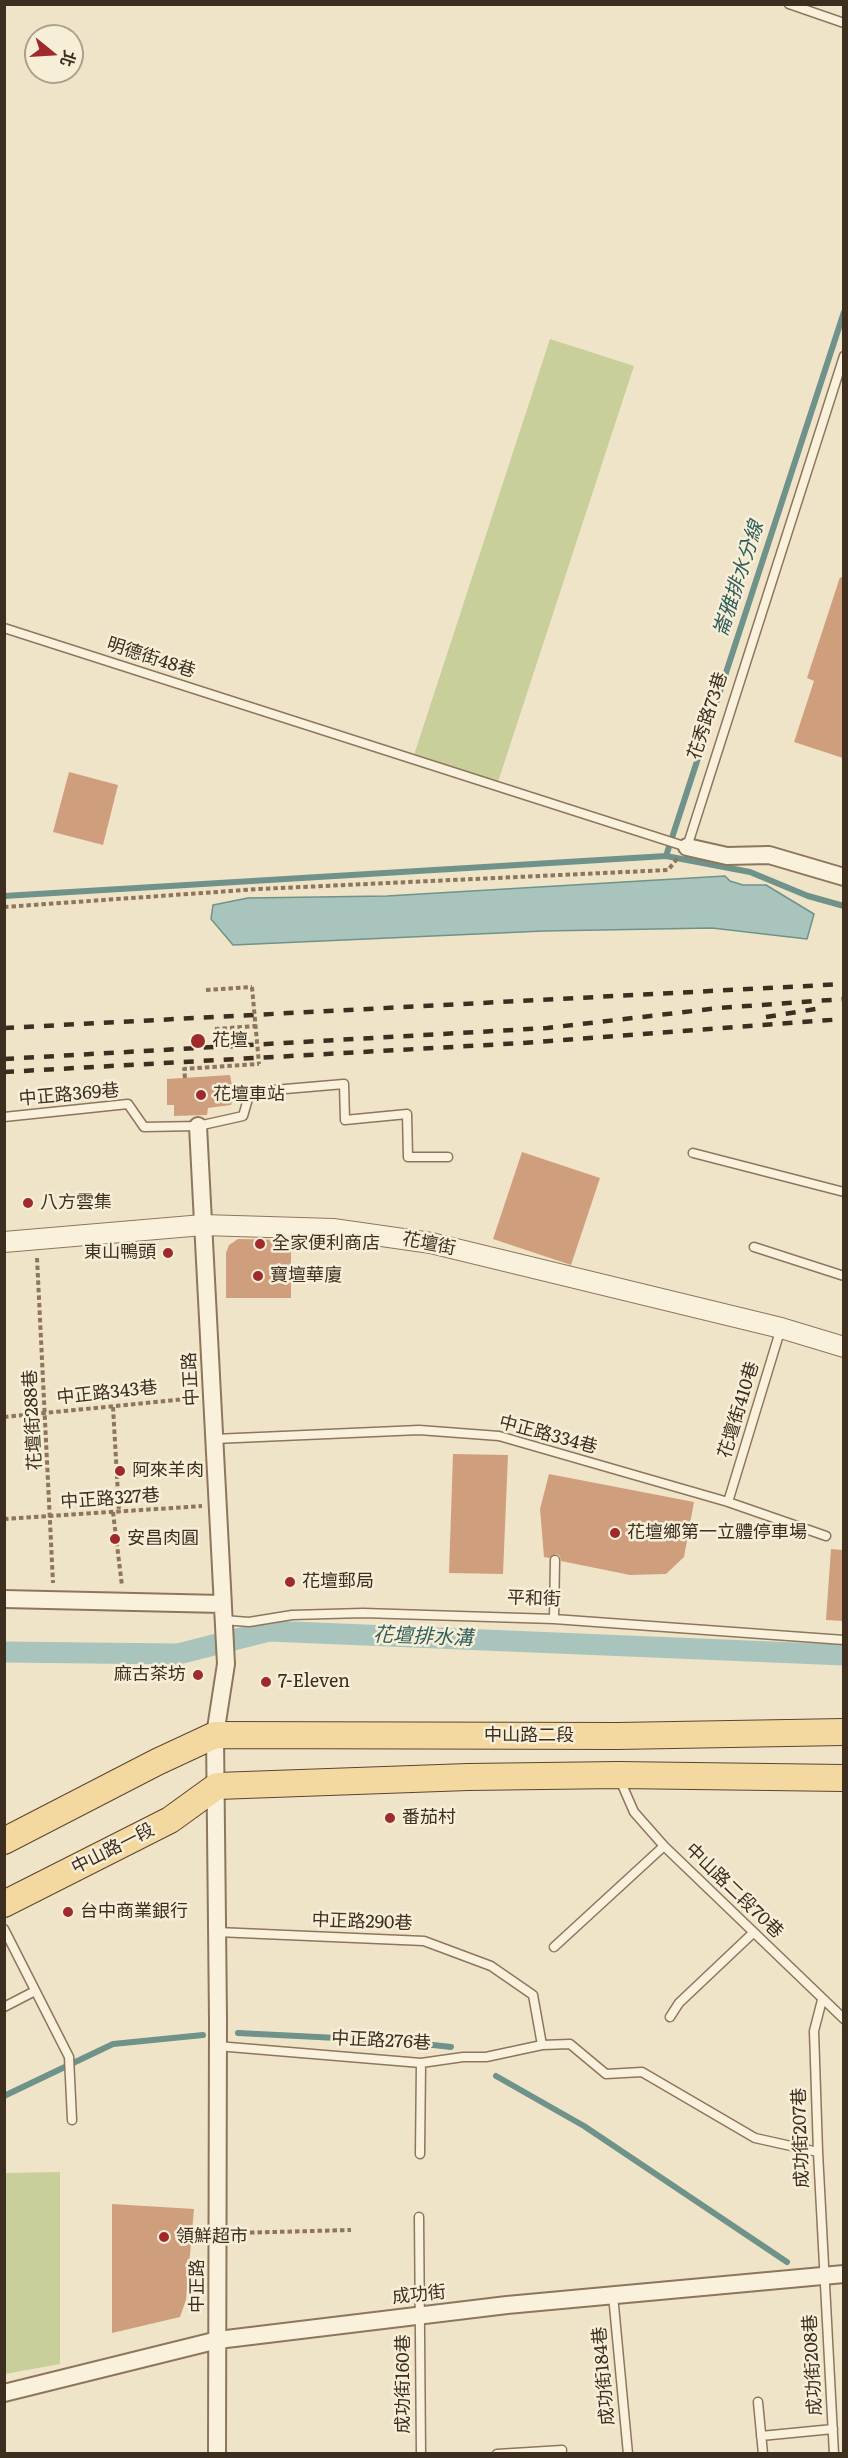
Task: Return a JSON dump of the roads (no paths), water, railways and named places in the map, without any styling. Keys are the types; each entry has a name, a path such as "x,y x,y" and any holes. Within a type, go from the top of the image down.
{"main road":[{"name":"中山路二段","path":"215,1735 617,1736 843,1732"},
{"path":"4,1841 156,1762 215,1735"},
{"path":"217,1786 468,1777 618,1775 843,1778"},
{"name":"中山路一段","path":"4,1904 170,1820 217,1786"}],"street":[{"path":"687,847 727,856 769,855 843,877"},
{"name":"中正路","path":"198,1126 226,1664 215,1735"},
{"name":"花壇街","path":"4,1242 203,1225 333,1229 431,1243 781,1328 843,1347"},
{"name":"平和街","path":"4,1599 124,1602 223,1618"},
{"path":"215,1735 217,1932"},
{"name":"中正路","path":"217,1932 217,2454"},
{"name":"成功街","path":"4,2393 218,2340 421,2315 843,2274"}],"lane":[{"path":"789,4 843,23"},
{"name":"花秀路73巷","path":"687,847 843,356"},
{"name":"明德街48巷","path":"4,628 687,847"},
{"path":"198,1126 243,1116 250,1092 344,1084 345,1120 408,1114 408,1157 448,1157"},
{"name":"中正路369巷","path":"4,1117 128,1104 144,1127 198,1126"},
{"path":"693,1153 843,1192"},
{"path":"754,1247 843,1276"},
{"name":"花壇街410巷","path":"728,1502 781,1328"},
{"name":"中正路334巷","path":"214,1439 419,1430 499,1436 728,1502 826,1536"},
{"path":"554,1619 555,1560"},
{"name":"平和街","path":"223,1618 249,1622 292,1615 363,1613 554,1619 843,1640"},
{"name":"中山路二段70巷","path":"618,1775 634,1812 664,1846 843,2019"},
{"path":"554,1947 664,1846"},
{"path":"4,1929 69,2057 72,2120"},
{"name":"中正路290巷","path":"217,1932 424,1941 492,1966 533,1995 542,2045"},
{"path":"670,2017 679,2003 753,1933"},
{"path":"4,2007 35,1991"},
{"name":"成功街207巷","path":"822,2000 814,2031 825,2275"},
{"path":"542,2045 570,2044 606,2074 642,2072 755,2138 818,2152"},
{"name":"中正路276巷","path":"218,2046 421,2062 463,2056 486,2056 542,2045"},
{"path":"420,2154 421,2062"},
{"name":"成功街160巷","path":"419,2217 421,2454"},
{"name":"成功街208巷","path":"825,2275 834,2454"},
{"name":"成功街184巷","path":"613,2295 628,2454"},
{"path":"758,2402 763,2454"},
{"path":"762,2436 833,2429"},
{"path":"497,2454 562,2450"}],"water":[{"path":"725,876 730,881 743,885 766,885 814,914 807,939 712,928 544,931 233,945 211,919 213,905 248,898 387,896"}],"waterway":[{"name":"崙雅排水分線","path":"666,856 844,312"},
{"path":"4,896 666,856 750,872 808,896 844,906"},
{"name":"花壇排水溝","path":"4,1652 178,1654 269,1631 844,1655"},
{"path":"238,2033 397,2041 451,2047"},
{"path":"4,2096 113,2044 203,2035"},
{"path":"496,2076 584,2126 787,2262"}],"railway":[{"path":"4,1028 844,984"},
{"path":"4,1059 547,1028 719,1008 844,999"},
{"path":"766,1017 822,1008"},
{"path":"4,1072 523,1043 844,1019"}],"place":[{"name":"花壇","path":"198,1041"},
{"name":"花壇車站","path":"201,1095"},
{"name":"八方雲集","path":"28,1203"},
{"name":"全家便利商店","path":"260,1244"},
{"name":"東山鴨頭","path":"168,1253"},
{"name":"寶壇華廈","path":"258,1276"},
{"name":"阿來羊肉","path":"120,1471"},
{"name":"花壇鄉第一立體停車場","path":"615,1533"},
{"name":"安昌肉圓","path":"115,1539"},
{"name":"花壇郵局","path":"290,1582"},
{"name":"麻古茶坊","path":"198,1675"},
{"name":"7-Eleven","path":"266,1682"},
{"name":"番茄村","path":"390,1818"},
{"name":"台中商業銀行","path":"68,1912"},
{"name":"領鮮超市","path":"164,2237"}]}
